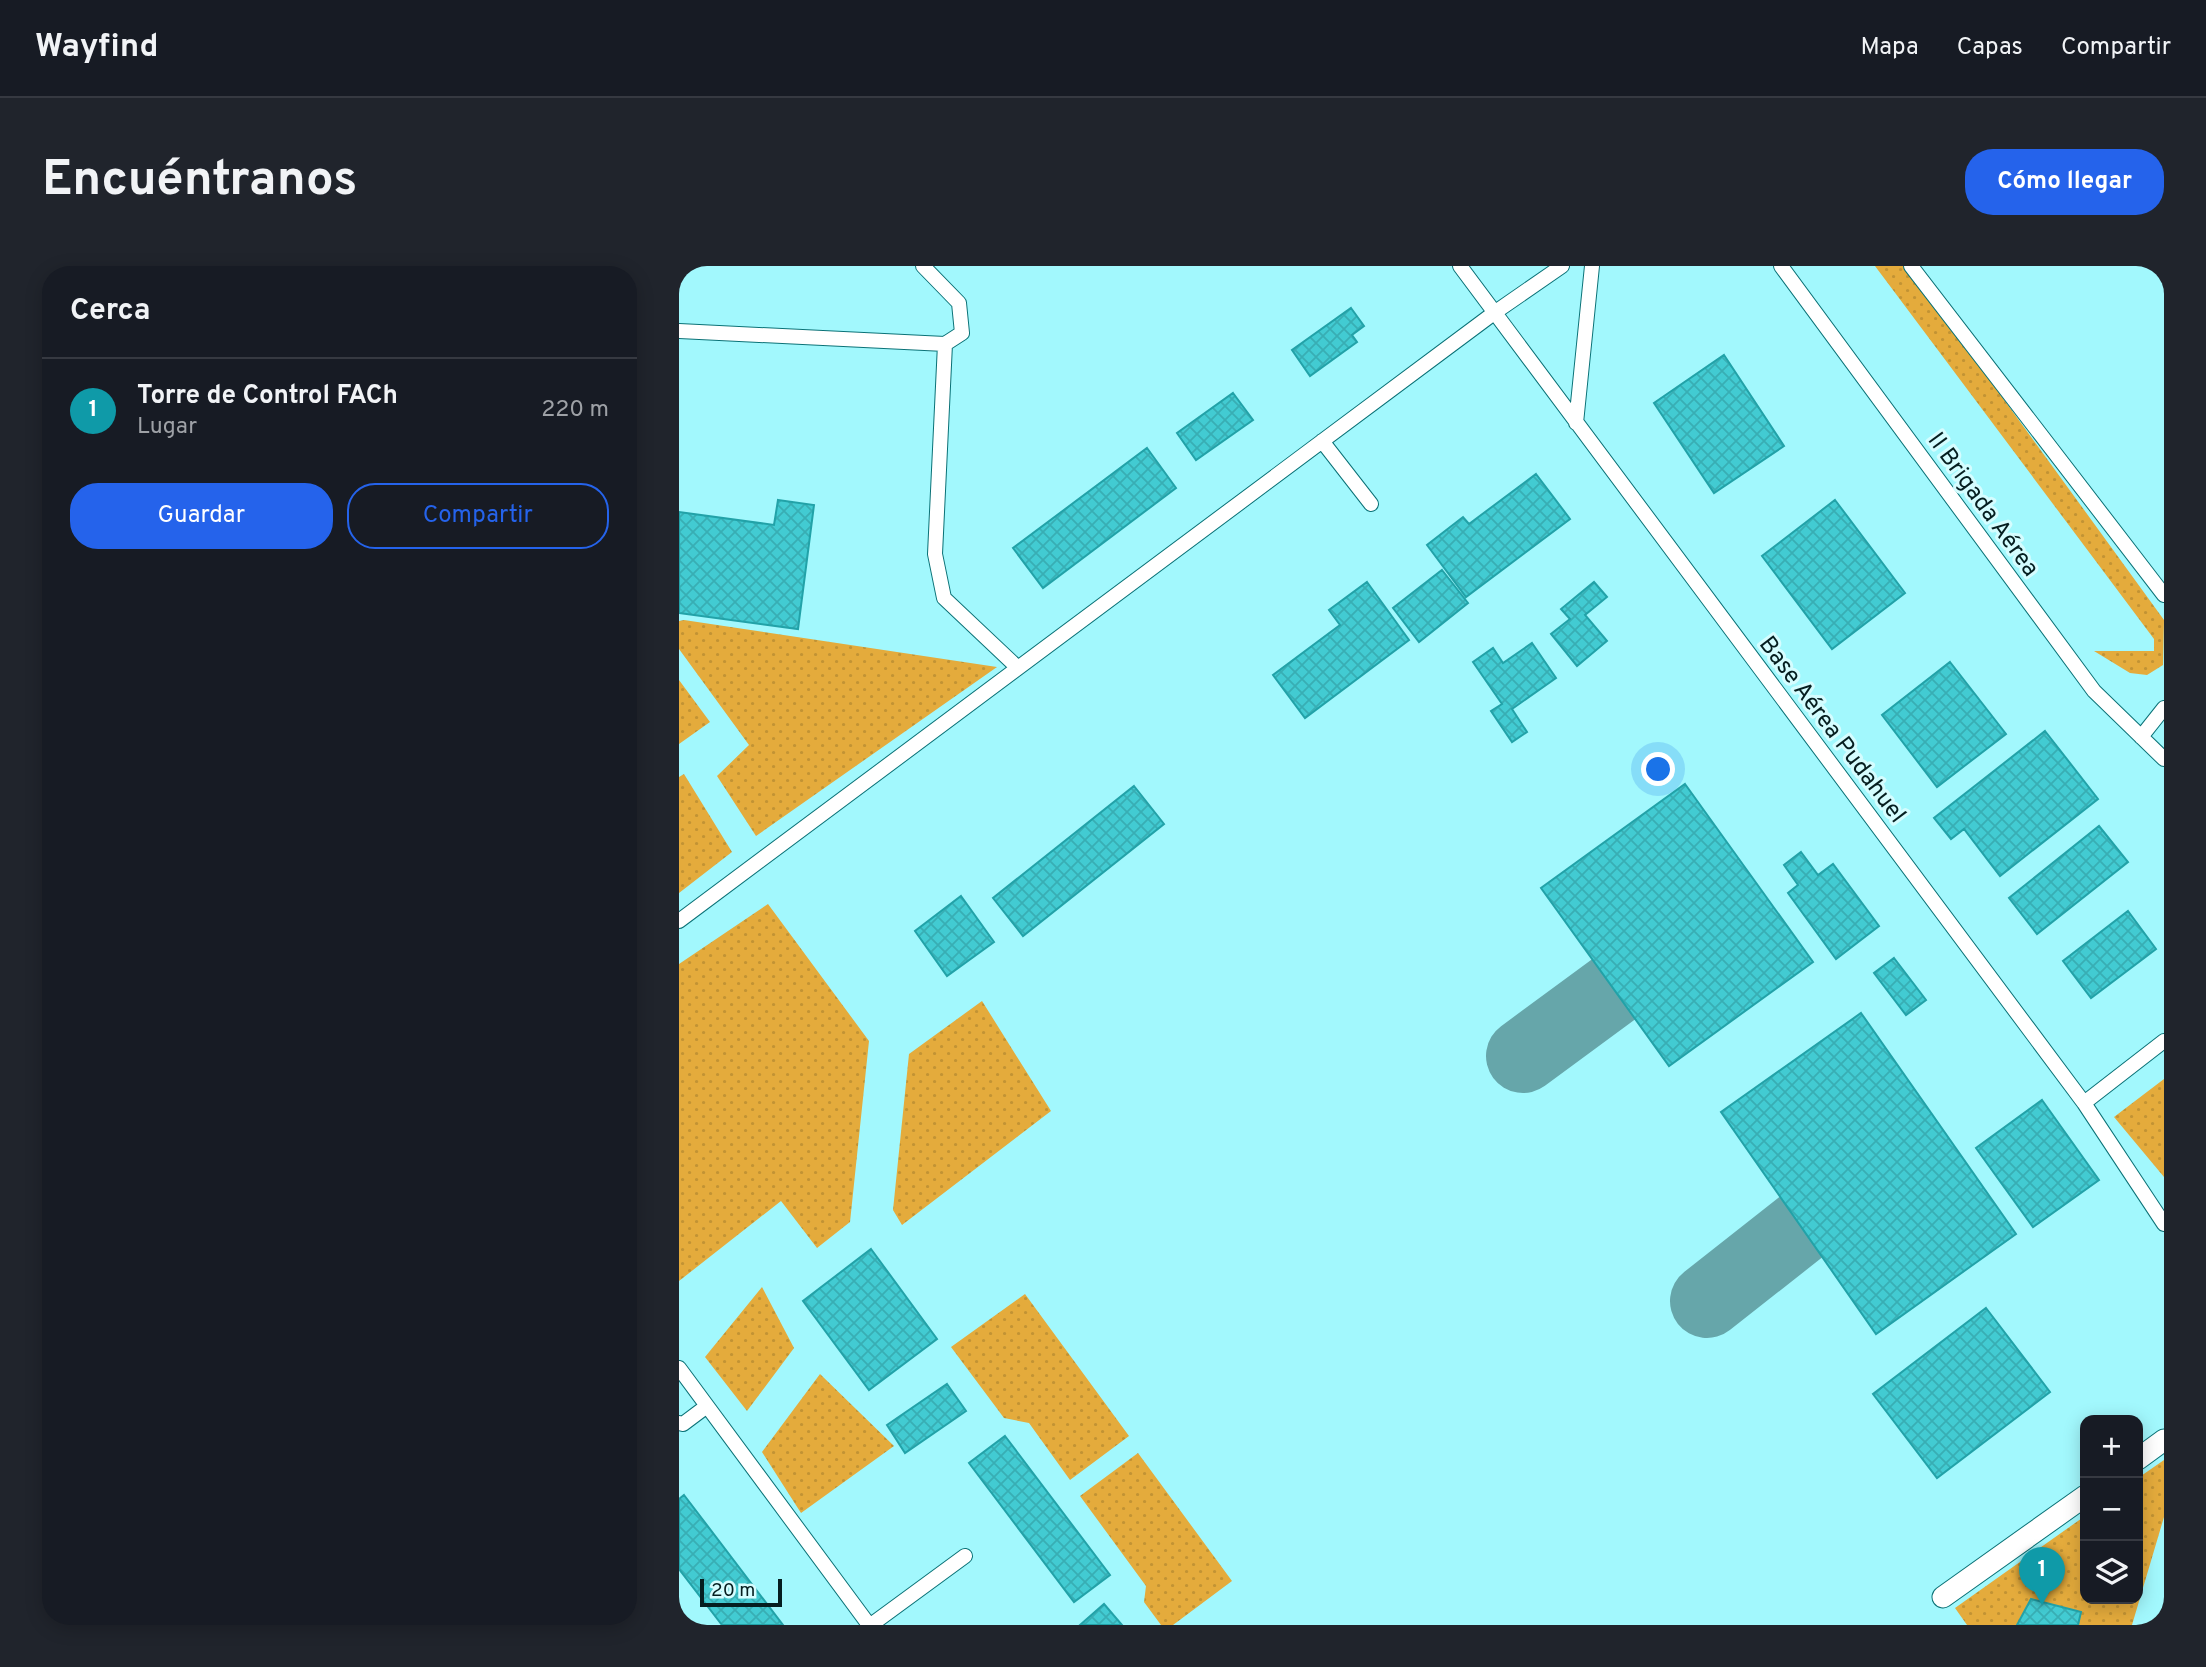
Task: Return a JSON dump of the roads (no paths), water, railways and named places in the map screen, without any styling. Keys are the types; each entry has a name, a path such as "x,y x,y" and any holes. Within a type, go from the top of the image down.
{"street":[{"path":"2143,1455 2164,1440"},
{"path":"1943,1597 2080,1500"}],"lane":[{"path":"679,331 945,344 962,332 959,303 923,266"},
{"name":"Base Aérea Pudahuel","path":"1460,266 2084,1103 2164,1224"},
{"path":"679,921 1494,313 1562,266"},
{"path":"1576,423 1592,266"},
{"name":"II Brigada Aérea","path":"1781,266 2094,691 2164,759"},
{"path":"1911,266 2164,595"},
{"path":"945,344 935,554 944,598 1018,668"},
{"path":"1322,441 1371,504"},
{"path":"2141,737 2164,708"},
{"path":"2084,1103 2164,1041"},
{"path":"679,1368 870,1625 965,1556"},
{"path":"679,1423 683,1424 707,1406"}],"place":[{"name":"Torre de Control FACh","path":"2042,1605"}]}
